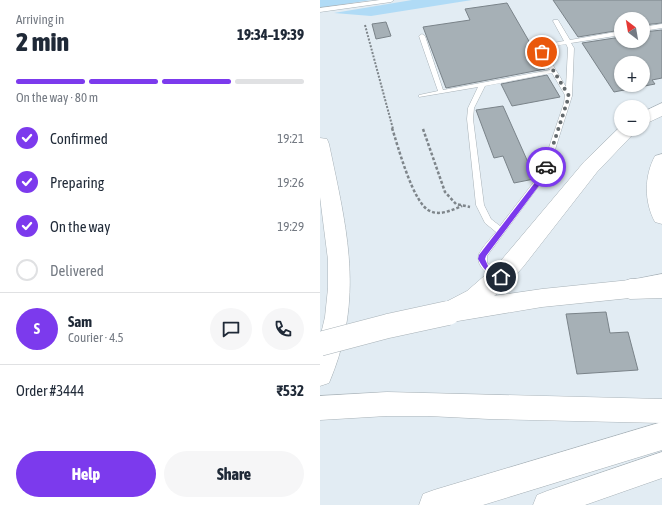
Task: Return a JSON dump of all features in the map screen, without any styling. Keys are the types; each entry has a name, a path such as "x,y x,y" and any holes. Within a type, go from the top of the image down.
{"main road":[{"path":"650,115 662,109"},
{"path":"448,313 474,300 501,277 588,170 622,136"},
{"path":"320,144 335,223 340,269 340,303 335,331 320,374"},
{"path":"662,161 657,179 657,196 662,216"},
{"path":"630,289 662,288"},
{"path":"434,505 662,436"}],"street":[{"path":"320,344 388,326 448,313 542,298 630,289 662,282"},
{"path":"320,408 387,404 428,404 489,408 662,411"},
{"path":"547,505 662,465"}],"lane":[{"path":"320,10 391,0"},
{"path":"501,277 486,268 481,259 545,170 569,96 571,52 569,42 556,21"},
{"path":"650,28 662,26"},
{"path":"569,96 541,49 544,46 614,34"},
{"path":"422,36 441,92"},
{"path":"421,96 554,71"},
{"path":"483,84 471,108 470,118 480,207 490,224 502,231"}],"path":[{"path":"365,25 405,169 417,197 425,209 432,213 452,211 462,206"},
{"path":"423,129 445,192 456,204 462,206 480,207"}],"shaded area":[{"path":"320,0 371,0 320,8"},
{"path":"412,0 472,0 371,16 334,13"}],"building":[{"path":"553,0 662,0 662,23 650,24 650,12 614,12 614,31 578,37"},
{"path":"507,3 545,69 446,88 423,27 470,20 465,9"},
{"path":"386,22 391,36 376,39 372,24"},
{"path":"662,30 662,78 652,80 655,84 650,85 650,56 614,56 614,92 582,43 614,38 614,48 650,48 650,31"},
{"path":"547,75 560,97 512,106 501,84"},
{"path":"503,106 535,178 534,179 514,183 503,156 494,158 476,110"},
{"path":"606,312 610,333 628,332 638,370 577,374 566,314"}],"way so far":[{"path":"542,52 569,96 546,167"}],"route":[{"path":"501,277 486,268 481,259 539,181 546,167"}]}
